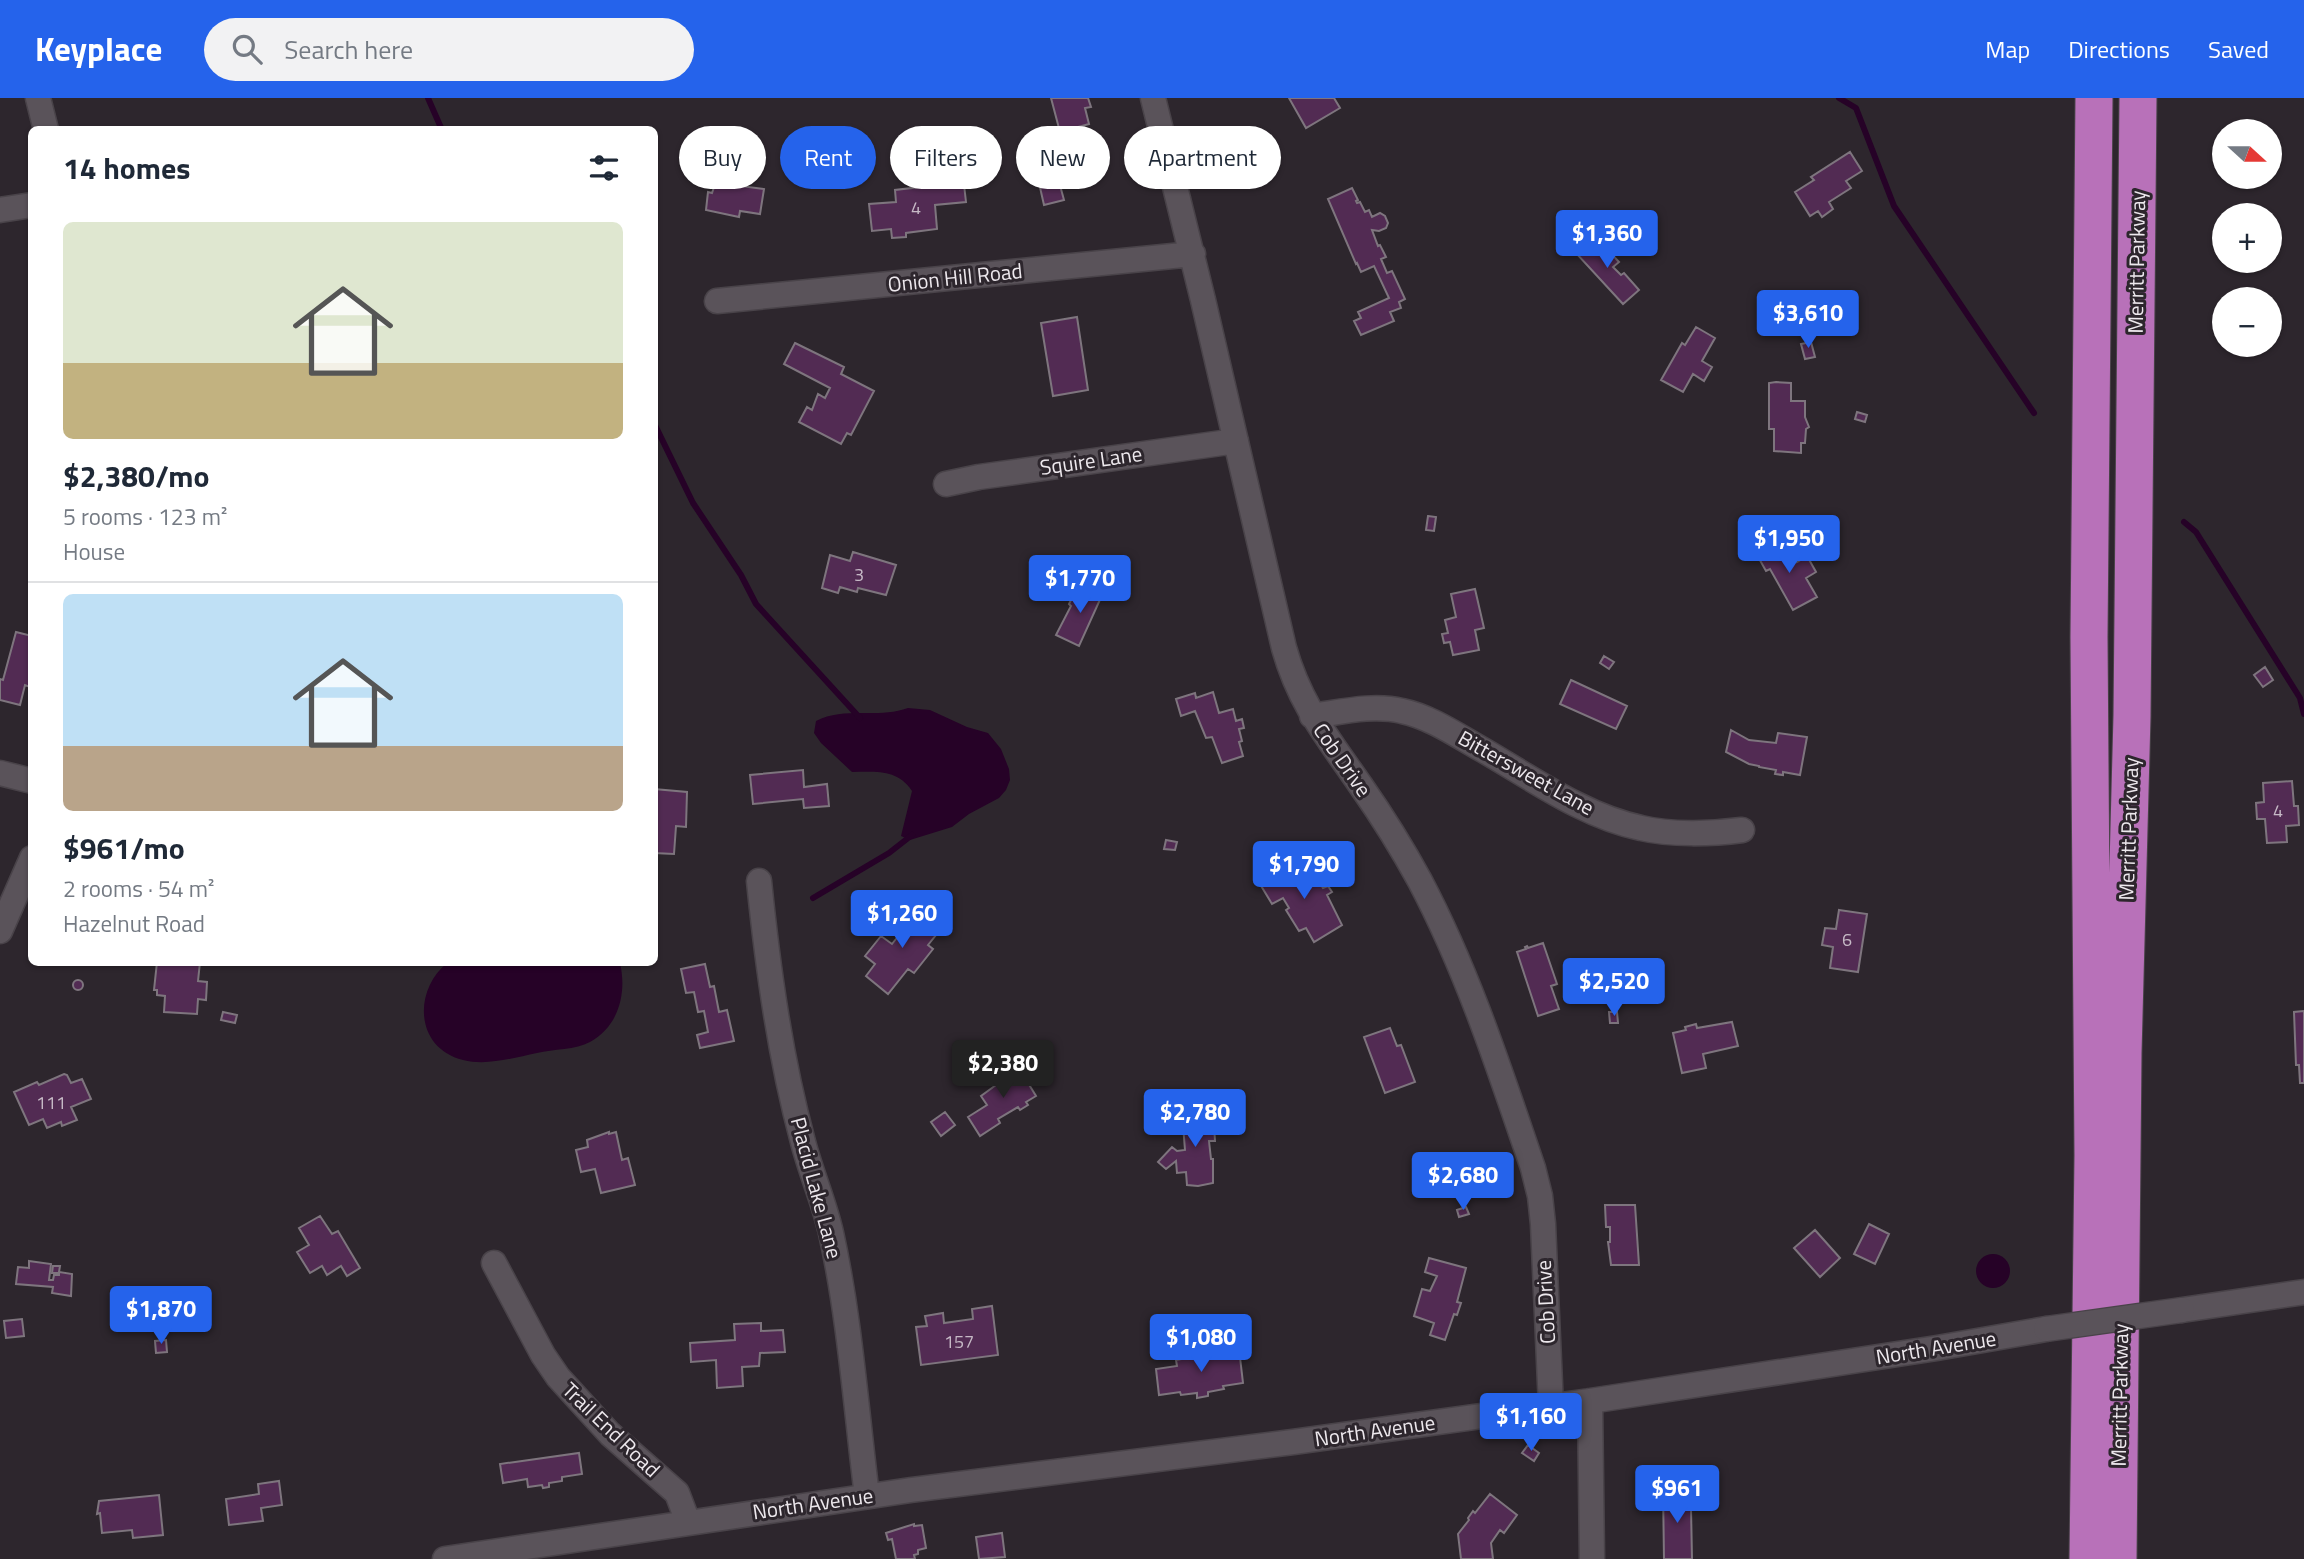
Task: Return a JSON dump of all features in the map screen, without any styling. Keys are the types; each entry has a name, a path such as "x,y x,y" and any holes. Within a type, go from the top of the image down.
{"highway":[{"name":"Merritt Parkway","path":"2088,1559 2093,1168 2089,637 2094,98"},
{"name":"Merritt Parkway","path":"2118,1559 2123,1053 2132,716 2138,98"}],"street":[{"path":"38,98 45,126"},
{"name":"Cob Drive","path":"1153,98 1193,254 1284,648 1294,680 1312,716 1378,812 1420,882 1469,991 1521,1131 1542,1209 1550,1407"},
{"path":"0,210 28,206"},
{"name":"Onion Hill Road","path":"717,301 1193,254"},
{"name":"Squire Lane","path":"946,484 1236,441"},
{"name":"Bittersweet Lane","path":"1312,716 1369,709 1401,711 1436,724 1577,804 1614,821 1643,829 1724,832 1742,830"},
{"path":"0,773 28,780"},
{"path":"0,931 28,867"},
{"name":"Placid Lake Lane","path":"759,881 769,973 788,1078 803,1143 824,1204 837,1266 867,1496"},
{"name":"Trail End Road","path":"494,1263 543,1355 558,1377 610,1434 677,1493 688,1522"},
{"name":"North Avenue","path":"445,1559 867,1496 1550,1407 2046,1329 2304,1292"},
{"path":"1590,1401 1592,1559"}],"shaded area":[{"path":"908,708 930,710 967,727 988,733 1001,749 1009,769 1010,780 999,798 969,814 952,827 910,840 901,836 912,791 906,784 886,773 852,772 814,733 816,721 838,714 885,713"},
{"path":"444,966 621,966 622,986 614,1018 600,1035 590,1042 500,1061 472,1062 447,1054 435,1044 428,1031 424,1018 424,1003 428,988"},
{"path":"1993,1254 2005,1259 2010,1271 2005,1283 1993,1288 1981,1283 1976,1271 1981,1259"}],"building":[{"path":"1051,98 1088,98 1091,107 1085,108 1089,124 1058,126"},
{"path":"1289,98 1334,98 1340,108 1306,128"},
{"path":"1850,152 1862,171 1846,181 1851,188 1829,202 1833,209 1822,217 1818,211 1810,216 1795,192 1814,180 1811,177"},
{"path":"1352,188 1357,203 1360,202 1365,212 1369,210 1372,217 1380,213 1385,216 1388,223 1386,228 1372,230 1386,257 1381,259 1387,273 1392,271 1405,299 1399,302 1401,308 1390,312 1394,321 1361,335 1354,321 1361,318 1358,312 1389,298 1374,266 1361,272 1356,264 1328,199"},
{"path":"713,189 764,189 760,214 740,211 739,217 706,210 708,192 712,193"},
{"path":"965,189 966,202 935,205 937,229 906,233 906,237 892,238 891,229 872,231 869,204 896,202 895,190"},
{"path":"1040,189 1061,189 1064,200 1044,205"},
{"path":"1595,236 1619,262 1613,267 1621,275 1624,273 1639,290 1623,304 1576,253"},
{"path":"1077,317 1088,390 1053,396 1041,323"},
{"path":"1696,327 1715,338 1702,361 1712,367 1704,381 1693,374 1683,392 1661,380 1682,343 1685,345"},
{"path":"1811,342 1815,357 1805,359 1801,344"},
{"path":"795,343 844,367 841,374 874,391 851,435 847,433 841,444 799,422 807,407 812,410 818,394 825,398 830,388 784,364"},
{"path":"1769,383 1791,383 1791,401 1805,401 1805,417 1809,427 1806,429 1805,443 1801,443 1801,453 1774,451 1774,429 1769,429"},
{"path":"1857,412 1867,415 1865,422 1855,419"},
{"path":"1428,516 1436,517 1434,531 1426,530"},
{"path":"1775,542 1784,559 1793,554 1797,562 1807,556 1816,572 1806,578 1817,597 1793,610 1770,569 1766,571 1756,553"},
{"path":"853,552 896,565 886,595 858,588 857,592 840,587 838,593 822,588 830,555 850,561"},
{"path":"1082,583 1103,593 1079,646 1056,635 1071,606 1069,604 1072,598 1074,599"},
{"path":"1475,589 1484,628 1475,630 1479,650 1453,655 1450,642 1444,643 1442,634 1448,633 1445,620 1456,617 1451,594"},
{"path":"16,632 28,635 28,686 25,685 20,705 0,700 0,679 3,680"},
{"path":"1604,656 1614,662 1609,669 1600,663"},
{"path":"2265,667 2273,680 2263,687 2254,675"},
{"path":"1571,680 1627,706 1616,729 1560,704"},
{"path":"1213,692 1219,713 1233,709 1236,721 1242,719 1244,728 1239,729 1243,756 1222,763 1212,737 1206,738 1195,711 1181,716 1176,699 1195,693 1196,698"},
{"path":"1731,730 1749,740 1776,743 1778,733 1807,737 1800,775 1783,772 1783,775 1775,774 1776,770 1749,764 1726,752"},
{"path":"803,770 804,787 827,784 829,806 804,808 803,799 753,804 750,775"},
{"path":"2292,781 2299,825 2286,826 2287,842 2267,843 2265,819 2257,819 2256,803 2264,802 2263,783"},
{"path":"658,789 687,792 686,827 676,826 674,854 658,853"},
{"path":"1166,840 1177,842 1175,850 1164,849"},
{"path":"1297,862 1307,880 1315,875 1323,888 1328,886 1332,892 1327,895 1342,925 1314,942 1306,928 1299,931 1286,910 1289,908 1283,898 1272,904 1260,884"},
{"path":"909,902 940,930 928,945 933,949 914,973 908,969 888,994 866,976 875,964 865,956 881,936 892,944 907,925 897,917"},
{"path":"1839,910 1867,914 1858,972 1830,968 1833,947 1822,945 1825,928 1836,929"},
{"path":"1543,943 1557,984 1551,986 1559,1009 1538,1016 1517,952 1527,946 1528,948"},
{"path":"705,964 710,987 714,986 719,1012 727,1010 734,1041 700,1048 697,1035 708,1032 704,1011 698,1012 694,992 686,993 681,969"},
{"path":"157,966 200,966 198,981 207,982 206,1000 198,999 197,1014 164,1012 165,996 157,995 157,990 154,990"},
{"path":"78,980 82,981 82,989 78,990 74,989 73,985 74,981"},
{"path":"2304,1011 2304,1083 2300,1083 2299,1065 2296,1065 2294,1012"},
{"path":"223,1012 237,1015 235,1023 221,1020"},
{"path":"1609,1012 1617,1012 1618,1023 1610,1023"},
{"path":"1732,1022 1738,1046 1703,1054 1706,1068 1682,1073 1673,1033 1696,1024 1697,1028"},
{"path":"1390,1028 1397,1046 1401,1045 1415,1082 1385,1093 1364,1037"},
{"path":"1017,1065 1036,1096 1020,1110 1018,1107 998,1119 1000,1123 980,1136 968,1117 987,1105 981,1096 996,1085 993,1080"},
{"path":"64,1074 71,1083 82,1079 91,1099 71,1107 77,1120 62,1126 61,1122 47,1128 43,1119 29,1125 14,1092"},
{"path":"1213,1110 1215,1141 1209,1141 1213,1159 1213,1183 1187,1185 1186,1172 1177,1173 1176,1161 1166,1169 1158,1162 1172,1147 1177,1151 1185,1150 1182,1112"},
{"path":"945,1112 955,1125 941,1136 931,1122"},
{"path":"616,1132 622,1160 628,1158 635,1185 601,1193 595,1169 581,1172 576,1150 588,1147 587,1140"},
{"path":"1605,1205 1635,1205 1639,1265 1611,1265 1608,1242 1610,1227 1606,1227"},
{"path":"1466,1207 1469,1214 1459,1217 1457,1210"},
{"path":"320,1216 332,1234 338,1231 360,1268 347,1276 341,1266 327,1275 322,1266 310,1273 297,1252 309,1245 299,1228"},
{"path":"1869,1224 1889,1234 1875,1264 1854,1254"},
{"path":"1815,1230 1840,1258 1820,1277 1794,1248"},
{"path":"1429,1258 1466,1268 1457,1302 1461,1303 1445,1340 1430,1335 1434,1323 1414,1316 1422,1289 1430,1291 1437,1276 1425,1272"},
{"path":"29,1261 51,1264 49,1280 53,1280 54,1275 59,1275 52,1273 53,1266 60,1266 59,1272 72,1274 71,1296 52,1293 53,1287 16,1284 18,1267 29,1268"},
{"path":"992,1306 998,1355 921,1365 916,1327 927,1326 925,1316 943,1313 944,1323 973,1319 972,1309"},
{"path":"22,1319 24,1336 6,1338 4,1321"},
{"path":"761,1323 761,1331 783,1330 785,1352 760,1353 759,1366 742,1367 743,1386 717,1388 716,1360 691,1362 690,1343 735,1340 734,1324"},
{"path":"166,1340 167,1352 156,1353 155,1341"},
{"path":"1239,1349 1243,1383 1223,1386 1224,1389 1208,1392 1208,1396 1197,1398 1197,1393 1159,1395 1156,1369 1177,1366 1176,1360"},
{"path":"1528,1445 1539,1453 1534,1461 1522,1453"},
{"path":"579,1453 582,1474 562,1477 562,1481 549,1483 549,1487 543,1488 542,1485 528,1487 527,1479 503,1483 500,1464"},
{"path":"279,1481 282,1505 261,1508 263,1521 229,1525 226,1499 259,1494 258,1484"},
{"path":"1663,1488 1685,1488 1685,1508 1691,1508 1692,1559 1664,1559"},
{"path":"1490,1494 1517,1515 1504,1533 1500,1530 1491,1543 1493,1559 1461,1559 1458,1534 1473,1511 1475,1513"},
{"path":"159,1495 163,1535 133,1538 132,1530 102,1533 100,1513 97,1514 99,1501"},
{"path":"914,1524 922,1525 926,1548 918,1550 918,1554 914,1555 915,1559 896,1559 892,1539 888,1540 886,1533"},
{"path":"1002,1533 1005,1557 979,1559 976,1537"}],"waterway":[{"path":"428,98 440,126"},
{"path":"1839,98 1856,108 1894,206 2034,413"},
{"path":"658,431 693,503 741,575 756,604 860,718"},
{"path":"2184,522 2196,532 2300,698 2304,714"},
{"path":"813,898 889,853 912,835"}]}
